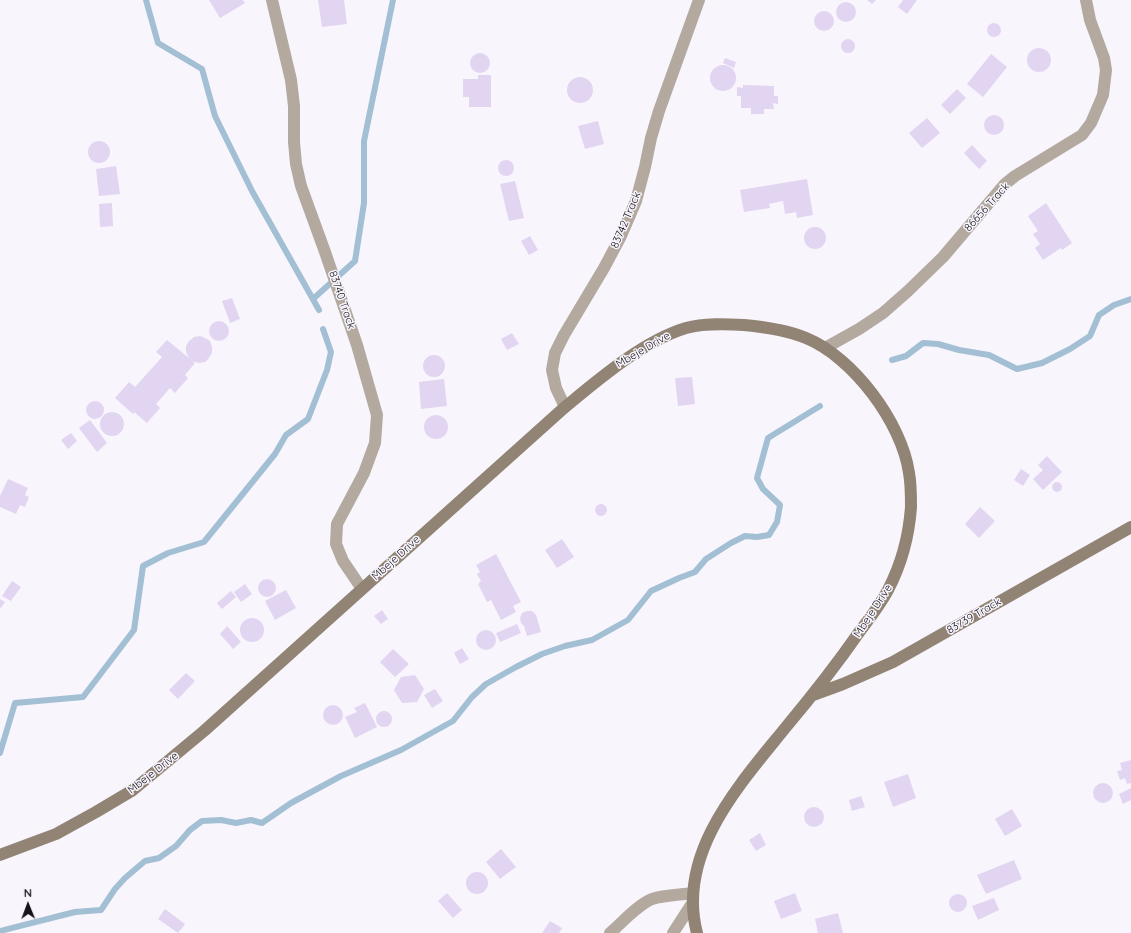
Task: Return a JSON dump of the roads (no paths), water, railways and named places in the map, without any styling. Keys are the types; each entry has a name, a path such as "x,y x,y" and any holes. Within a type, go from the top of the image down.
{"street":[{"name":"83740 Track","path":"272,0 291,80 294,106 294,142 296,164 301,186 357,345 377,415 375,443 364,473 337,524 336,544 343,561 362,589"},
{"name":"83742 Track","path":"565,407 556,388 552,370 555,353 604,268 620,238 636,202 659,111 699,0"},
{"name":"86656 Track","path":"825,348 859,329 883,313 908,291 942,257 1005,184 1015,176 1082,135 1091,123 1103,94 1106,70 1104,58 1090,20 1086,0"},
{"name":"Mbeje Drive","path":"0,855 56,834 133,790 204,731 565,407 612,368 666,336 687,327 731,324 767,327 806,338 825,348 859,376 894,429 902,447 909,472 911,505 907,536 902,554 887,591 853,641 813,695 743,780 724,807 707,841 698,865 693,897 697,933"},
{"name":"83739 Track","path":"813,695 843,684 893,662 1131,527"},
{"path":"610,933 640,906 651,900 659,897 693,897 673,933"}],"waterway":[{"path":"146,0 158,43 202,69 215,116 252,191 319,310"},
{"path":"313,299 355,261 364,203 364,141 393,0"},
{"path":"892,360 906,356 923,343 938,344 959,350 989,355 1017,369 1042,363 1070,349 1090,336 1099,315 1114,305 1131,299"},
{"path":"0,753 15,703 83,697 134,630 143,566 168,553 204,542 275,454 286,435 308,419 327,370 331,352 323,329"},
{"path":"0,931 75,912 101,910 115,889 125,878 145,861 159,858 176,846 190,830 202,821 221,820 236,823 251,820 262,823 291,803 341,776 401,750 453,721 472,697 486,684 516,667 542,654 565,646 592,640 628,620 651,591 695,572 706,559 731,543 745,536 757,537 769,535 777,522 780,505 763,489 757,478 768,438 820,406"}]}
